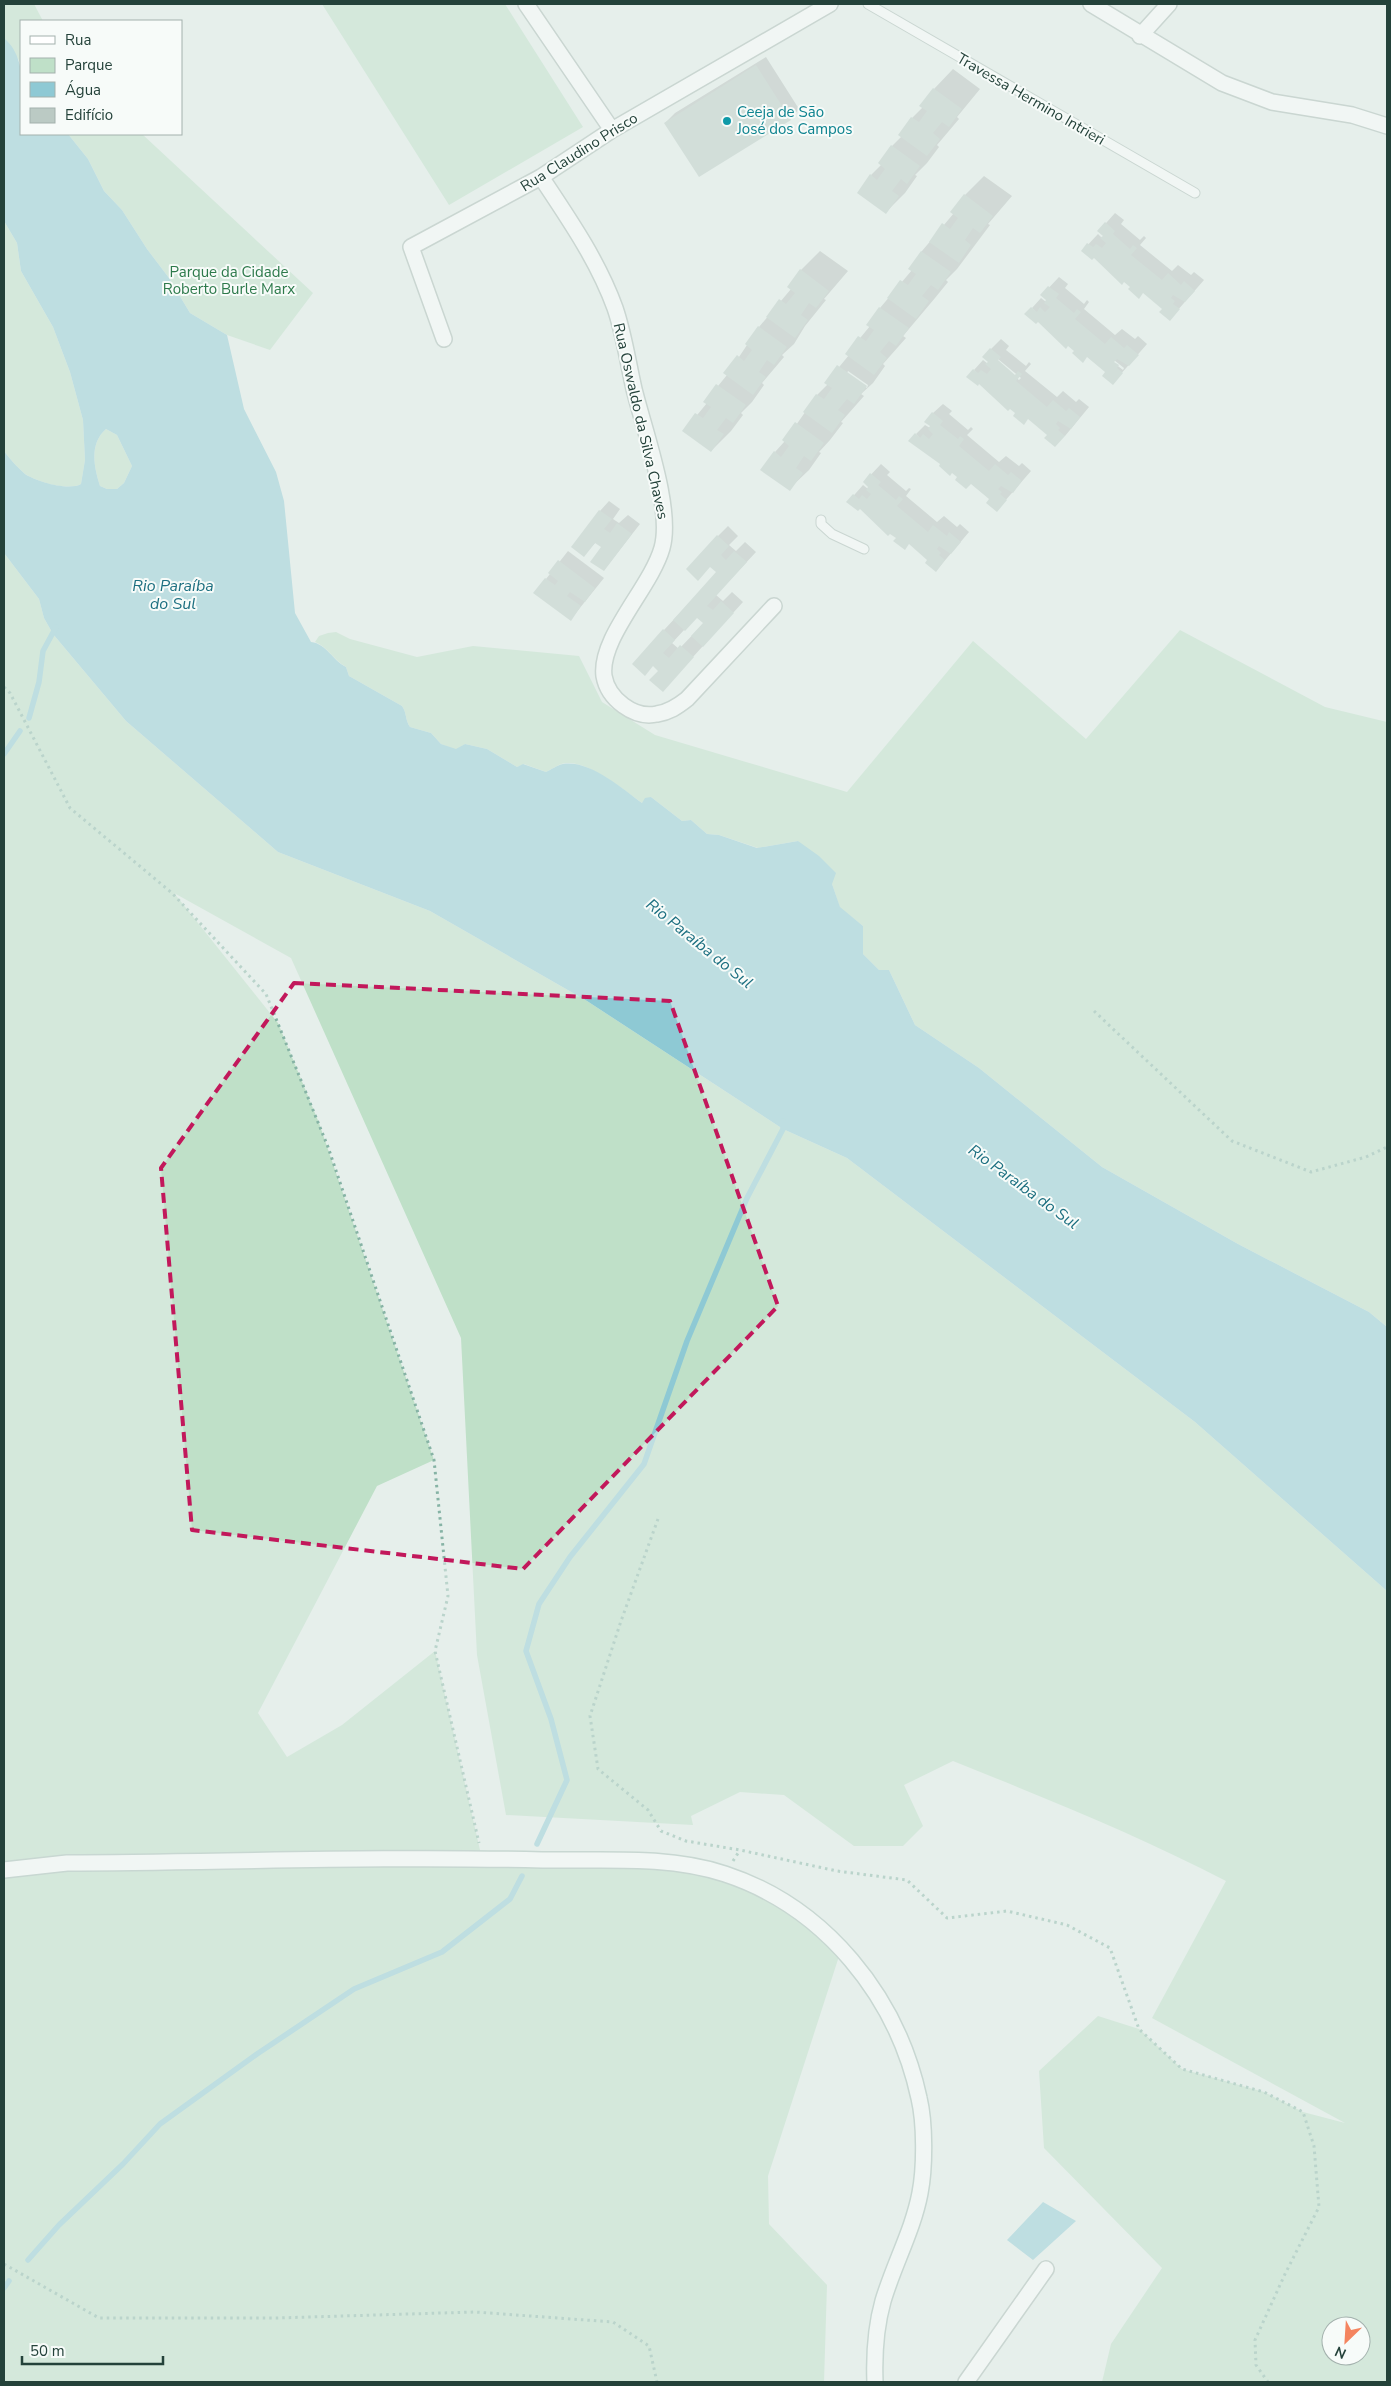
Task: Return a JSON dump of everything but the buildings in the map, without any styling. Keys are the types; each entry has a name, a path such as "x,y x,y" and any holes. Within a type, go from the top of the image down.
{"street":[{"path":"526,4 612,130"},
{"name":"Rua Claudino Prisco","path":"444,339 411,247 541,178 612,130 830,4"},
{"path":"1091,4 1140,36 1222,83 1272,102 1352,115 1387,126"},
{"path":"1140,36 1169,4"},
{"name":"Rua Oswaldo da Silva Chaves","path":"541,178 580,234 615,308 656,477 665,523 662,547 651,574 612,639 604,659 604,678 611,695 624,706 638,713 655,715 674,710 687,699 774,606"},
{"path":"4,1870 67,1864 482,1859 664,1863 698,1867 725,1874 780,1899 813,1922 842,1947 875,1990 910,2063 920,2101 922,2144 921,2189 918,2204 880,2316 875,2382"},
{"path":"966,2382 1046,2270"}],"lane":[{"name":"Travessa Hermino Intrieri","path":"868,4 1195,192"},
{"path":"821,520 821,524 832,534 864,548"}],"path":[{"path":"4,687 10,694 70,808 172,893 266,994 272,1008 328,1147 434,1460 448,1596 435,1651 482,1859"},
{"path":"1094,1011 1232,1141 1311,1172 1366,1158 1387,1147"},
{"path":"658,1519 620,1621 590,1716 598,1769 648,1810 661,1831 686,1841 837,1870 907,1880 947,1918 1007,1912 1067,1926 1110,1948 1139,2029 1182,2069 1264,2092 1303,2112 1314,2146 1319,2207 1285,2274 1255,2340 1256,2365 1268,2382"},
{"path":"4,2264 98,2318 277,2318 475,2312 613,2322 649,2346 657,2382"}],"highlighted area":[{"path":"294,983 670,1001 778,1306 523,1569 192,1530 161,1168"}],"green space":[{"path":"4,4 34,4 42,20 20,20 20,62 4,38"},
{"path":"322,4 505,4 583,127 449,205"},
{"name":"Parque da Cidade Roberto Burle Marx","path":"69,135 143,135 313,293 270,350 227,335 190,313 169,278 147,249 122,210 104,191 88,159"},
{"path":"4,221 17,243 21,271 53,327 70,372 83,420 85,460 81,484 75,486 53,485 30,477 19,469 4,451"},
{"path":"106,429 117,435 132,466 124,483 117,489 107,489 100,486 96,471 95,449 97,442"},
{"path":"4,553 39,599 44,618 53,634 126,721 278,852 430,911 587,1001 783,1129 847,1158 1195,1422 1387,1591 1387,2382 1102,2382 1111,2344 1162,2268 1044,2148 1039,2071 1098,2016 1139,2029 1182,2069 1264,2092 1303,2112 1345,2123 1152,2018 1226,1881 1193,1864 1057,1803 953,1761 904,1785 923,1826 903,1846 854,1846 784,1795 740,1792 691,1816 693,1825 506,1815 477,1655 461,1338 291,958 174,893 278,1023 319,1123 434,1460 377,1486 258,1713 287,1757 342,1725 435,1651 482,1859 664,1863 749,1884 842,1947 768,2176 769,2224 827,2285 824,2382 4,2382"},
{"path":"1180,630 1325,707 1387,722 1387,1327 1369,1312 1238,1244 1102,1167 979,1068 915,1025 889,970 879,970 863,954 863,926 840,908 832,884 798,841 758,848 719,835 707,834 691,820 682,821 651,797 642,803 602,775 579,765 568,763 559,765 546,772 524,764 517,767 487,749 465,744 456,750 441,744 431,733 410,727 402,706 349,676 346,667 320,644 315,642 319,636 336,632 350,639 417,657 473,646 579,656 602,702 655,735 847,792 973,641 1086,739"}],"water":[{"name":"Rio Paraíba do Sul","path":"4,38 12,47 20,66 20,135 69,135 88,159 104,191 122,210 147,249 169,278 190,313 227,335 244,409 276,472 284,501 295,613 311,642 317,643 346,667 349,676 402,706 410,727 431,733 441,744 456,749 465,744 487,749 517,767 523,764 546,772 563,764 584,766 605,776 642,803 645,798 651,797 682,821 691,820 707,834 719,835 757,848 798,841 819,856 836,873 832,884 840,907 863,926 863,954 879,970 889,970 915,1025 979,1068 1102,1167 1238,1244 1369,1312 1387,1327 1387,1591 1195,1422 847,1158 783,1129 587,1001 430,911 278,852 126,721 53,634 44,618 39,599 4,553 4,451 30,477 45,483 69,487 81,484 85,460 83,420 70,372 53,327 21,271 17,243 4,221","holes":["106,429 117,435 132,466 124,483 117,489 107,489 100,486 94,456 97,442"]},
{"path":"1043,2202 1076,2221 1033,2260 1007,2240"}],"waterway":[{"path":"29,718 39,682 43,651 56,627"},
{"path":"4,754 20,731"},
{"path":"537,1844 567,1780 551,1719 526,1651 539,1604 570,1557 644,1464 687,1341 747,1198 783,1129 783,1121"},
{"path":"28,2260 59,2225 123,2164 160,2124 257,2054 354,1989 442,1952 510,1899 522,1876"},
{"path":"4,2288 9,2281"}],"place":[{"name":"Ceeja de São José dos Campos","path":"727,121"}]}
